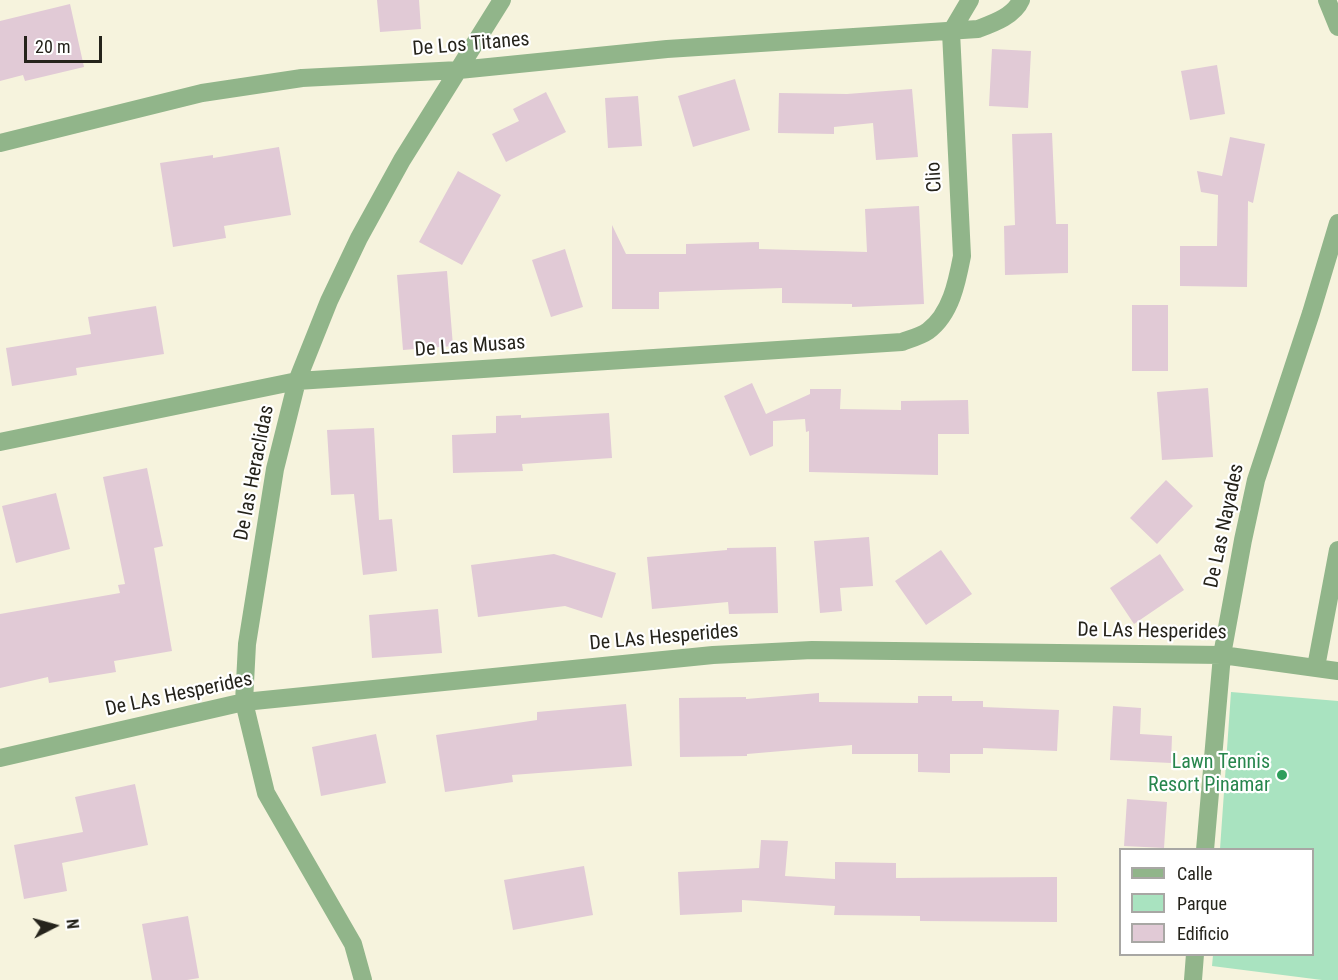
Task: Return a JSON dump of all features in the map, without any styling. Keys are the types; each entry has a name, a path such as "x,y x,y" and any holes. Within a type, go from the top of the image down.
{"street":[{"name":"De las Heraclidas","path":"363,980 353,945 266,793 244,702 247,644 272,492 297,381 329,302 359,238 402,160 502,0"},
{"path":"951,32 970,0"},
{"name":"De Los Titanes","path":"0,143 202,93 302,78 459,70 667,49 978,29 1018,8 1021,0"},
{"path":"1327,0 1338,27"},
{"name":"Clio","path":"941,317 955,288 962,256 951,32"},
{"name":"De Las Nayades","path":"1205,848 1222,655 1256,480 1311,314 1338,223"},
{"name":"De Las Musas","path":"0,442 297,381 902,342 927,332 941,317"},
{"path":"1316,667 1338,550"},
{"name":"De LAs Hesperides","path":"0,758 244,702 713,655 812,650 1222,655 1338,671"},
{"path":"1193,980 1195,956"}],"green space":[{"name":"Lawn Tennis Resort Pinamar","path":"1231,692 1338,701 1338,980 1212,966 1213,956 1314,956 1314,848 1220,848"}],"building":[{"path":"377,0 419,0 421,29 380,32"},
{"path":"70,4 84,67 25,81 23,75 0,81 0,21"},
{"path":"992,49 1031,51 1028,108 989,106"},
{"path":"1217,65 1225,114 1190,120 1181,71"},
{"path":"735,79 750,130 693,147 678,96"},
{"path":"912,89 918,157 876,160 873,123 834,127 834,134 778,133 779,93 847,94"},
{"path":"546,92 566,132 506,162 492,134 519,121 513,109"},
{"path":"638,96 642,146 608,148 605,98"},
{"path":"1052,133 1056,224 1068,224 1068,273 1005,275 1004,226 1015,225 1012,134"},
{"path":"1230,137 1265,144 1253,203 1248,201 1247,287 1180,286 1180,246 1217,246 1218,195 1201,192 1197,171 1222,176"},
{"path":"279,147 291,215 224,226 226,238 173,247 160,163 213,155 213,158"},
{"path":"458,171 501,195 462,265 419,242"},
{"path":"919,206 924,304 852,307 852,304 782,303 782,288 659,292 659,309 612,309 612,225 626,254 686,254 686,244 759,242 759,249 867,252 865,209"},
{"path":"565,249 583,307 551,317 532,260"},
{"path":"447,271 453,346 403,350 397,275"},
{"path":"1132,305 1168,305 1168,371 1132,371"},
{"path":"156,306 164,354 76,368 77,375 12,386 6,348 91,334 88,317"},
{"path":"752,383 766,414 810,394 810,389 841,389 840,409 901,410 901,401 968,400 969,434 938,434 938,475 809,472 809,431 806,432 805,419 773,421 773,446 750,456 724,396"},
{"path":"1208,388 1213,457 1162,460 1157,392"},
{"path":"609,413 612,458 522,464 523,471 453,473 452,435 496,433 496,416 521,415 521,418"},
{"path":"374,428 379,520 392,519 397,571 363,575 354,494 331,495 327,430"},
{"path":"147,468 163,546 154,548 172,651 114,661 116,672 49,683 48,677 0,688 0,614 120,593 118,585 125,584 103,477"},
{"path":"1166,480 1193,506 1157,544 1130,518"},
{"path":"56,493 70,549 16,563 2,506"},
{"path":"869,537 873,586 840,588 842,611 820,613 814,541"},
{"path":"776,547 778,613 729,614 728,602 652,609 647,557 727,550 727,548"},
{"path":"941,550 972,594 926,625 895,581"},
{"path":"554,554 616,573 602,618 565,606 478,617 471,565"},
{"path":"1160,554 1184,590 1134,624 1110,588"},
{"path":"438,609 442,653 372,658 369,615"},
{"path":"819,693 819,702 918,703 918,696 952,696 952,701 983,701 983,707 1059,710 1057,751 983,748 983,754 950,754 950,773 918,772 918,754 852,754 852,745 747,754 747,756 680,757 679,698 746,697 746,699"},
{"path":"626,704 632,766 512,775 513,782 445,792 436,735 537,720 537,712"},
{"path":"1113,706 1141,708 1140,734 1172,736 1171,763 1110,760"},
{"path":"376,734 386,783 321,796 312,747"},
{"path":"135,784 148,845 62,863 67,891 24,899 14,845 83,832 75,797"},
{"path":"1127,799 1167,802 1164,848 1124,846"},
{"path":"761,840 788,841 785,876 835,879 835,862 896,863 896,878 1057,877 1057,922 920,921 920,916 834,915 835,906 742,900 742,912 680,915 678,872 759,868"},
{"path":"584,866 593,915 513,930 504,880"},
{"path":"188,916 199,978 152,980 142,924"}],"place":[{"name":"Lawn Tennis Resort Pinamar","path":"1282,775"}]}
